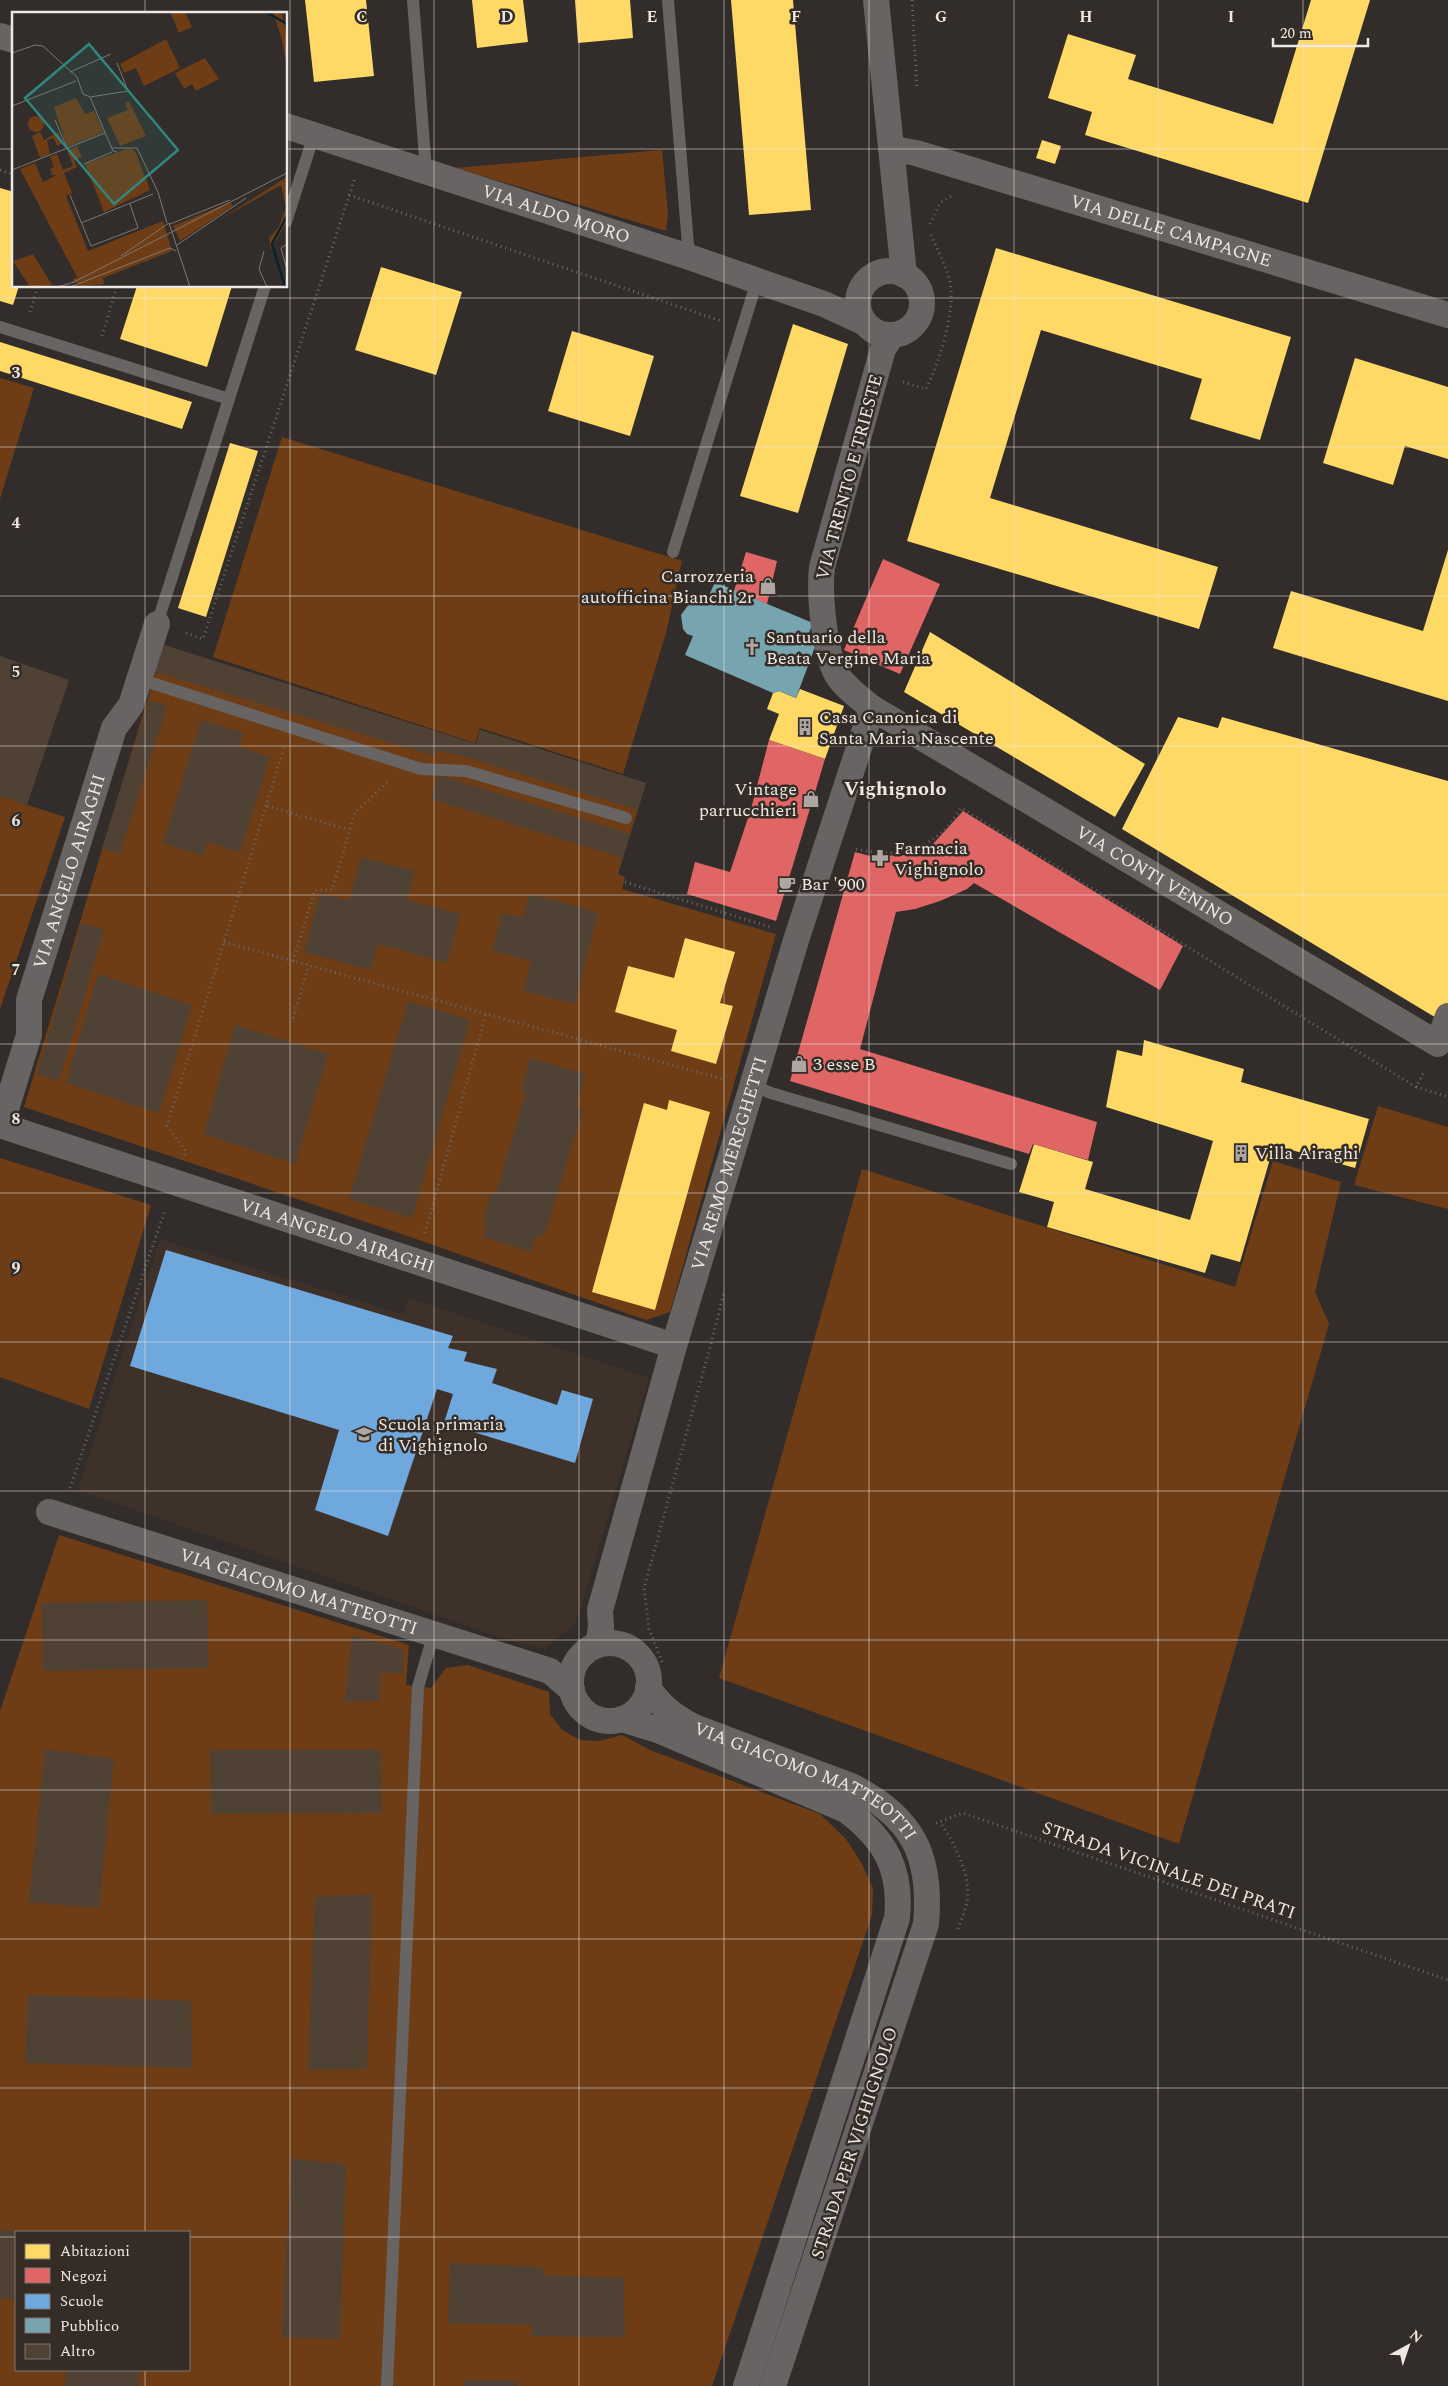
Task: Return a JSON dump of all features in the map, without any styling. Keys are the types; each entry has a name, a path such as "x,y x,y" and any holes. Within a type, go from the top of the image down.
{"street":[{"path":"876,0 901,228 897,273"},
{"name":"VIA ALDO MORO","path":"288,127 824,304 881,348"},
{"name":"VIA DELLE CAMPAGNE","path":"892,149 916,153 1448,315"},
{"path":"824,304 843,300 860,291 874,275 897,273 912,280 918,290 921,300 920,312 916,321 909,328 881,348 858,308 860,291"},
{"name":"VIA TRENTO E TRIESTE","path":"872,708 836,674 827,644 820,584 822,567 881,348"},
{"name":"VIA ANGELO AIRAGHI","path":"157,624 130,705 114,728 29,1000 29,1035 0,1125 674,1346"},
{"name":"VIA REMO MEREGHETTI","path":"604,1637 600,1610 674,1346 754,1086 797,937 872,708"},
{"name":"VIA CONTI VENINO","path":"872,708 1438,1044"},
{"path":"1438,1044 1448,1016"},
{"name":"VIA GIACOMO MATTEOTTI","path":"55,1513 550,1671 572,1690"},
{"path":"604,1637 635,1652 644,1664 649,1679 647,1694 640,1707 628,1717 613,1721 598,1720 585,1712 575,1701 572,1690 572,1671 580,1657 604,1637"},
{"path":"550,1671 576,1664"},
{"name":"VIA GIACOMO MATTEOTTI","path":"648,1688 660,1705 673,1716 694,1726 851,1786 875,1798 898,1817 920,1851 928,1898"},
{"name":"VIA GIACOMO MATTEOTTI","path":"622,1719 658,1730 846,1810 863,1822 885,1849 892,1863 899,1898"},
{"name":"STRADA PER VIGHIGNOLO","path":"746,2386 894,1926 899,1898"},
{"name":"STRADA PER VIGHIGNOLO","path":"773,2386 926,1924 928,1898"}],"lane":[{"path":"413,0 426,171"},
{"path":"668,0 689,258"},
{"path":"288,216 314,135"},
{"path":"673,552 757,281"},
{"path":"157,624 264,288"},
{"path":"0,328 229,399"},
{"path":"140,679 421,769 466,770 626,818"},
{"path":"754,1086 770,1093 1012,1164"},
{"path":"387,2386 418,1687 434,1634"}],"path":[{"path":"912,0 918,97"},
{"path":"157,624 203,639 350,196 362,151"},
{"path":"0,170 12,174"},
{"path":"881,348 926,389 931,379 949,320 951,287 929,228 940,203 953,194 962,196"},
{"path":"350,196 741,328"},
{"path":"95,357 116,288"},
{"path":"55,1513 173,1182 186,1151 167,1126 290,728"},
{"path":"293,961 315,890 332,890 355,813 392,776 397,762"},
{"path":"267,806 350,830"},
{"path":"852,848 893,854 918,848 936,837 952,823 961,808 1416,1087 1448,1097"},
{"path":"625,882 797,937"},
{"path":"224,942 733,1082 754,1086"},
{"path":"293,1018 309,965"},
{"path":"422,1242 486,1014"},
{"path":"1416,1087 1438,1044"},
{"name":"STRADA VICINALE DEI PRATI","path":"910,1835 963,1813 1448,1980"}],"shaded area":[{"path":"662,150 668,214 666,231 456,168"},
{"path":"0,378 34,388 0,499"},
{"path":"282,437 682,561 666,633 623,774 480,728 475,743 213,657"},
{"path":"164,645 476,744 480,730 646,783 618,874 625,877 622,889 776,934 670,1312 646,1320 422,1241 24,1107"},
{"path":"0,796 65,817 0,1009"},
{"path":"1378,1106 1448,1127 1448,1209 1354,1185"},
{"path":"0,1158 151,1205 89,1409 0,1377"},
{"path":"1273,1161 1341,1182 1315,1292 1329,1324 1179,1844 719,1678 862,1169 1235,1287"},
{"name":"Scuola primaria di Vighignolo","path":"160,1239 403,1314 409,1298 649,1378 579,1614 573,1627 557,1637 546,1649 511,1641 78,1490"},
{"path":"59,1535 409,1645 406,1685 431,1688 446,1668 468,1665 549,1692 550,1714 562,1730 580,1740 599,1741 622,1735 650,1750 820,1814 846,1839 862,1864 873,1888 872,1915 712,2386 0,2386 0,1711"}],"building: Abitazioni":[{"path":"305,0 366,0 374,76 314,82"},
{"path":"472,0 523,0 528,42 477,48"},
{"path":"575,0 630,0 633,38 578,43"},
{"path":"731,0 793,0 811,210 749,215"},
{"path":"1311,0 1370,0 1308,203 1085,135 1092,112 1048,98 1068,34 1136,55 1128,79 1273,124"},
{"path":"1042,140 1061,146 1055,164 1036,158"},
{"path":"0,188 12,191 12,288 18,288 13,305 0,301"},
{"path":"996,248 1291,337 1260,440 1190,419 1202,379 1041,330 990,498 1218,567 1199,629 907,541"},
{"path":"381,267 462,292 436,375 355,350"},
{"path":"136,288 231,288 207,367 120,339"},
{"path":"793,324 848,344 798,513 740,496"},
{"path":"572,331 654,356 630,436 548,411"},
{"path":"0,342 192,402 182,429 0,371"},
{"path":"1355,358 1448,387 1448,459 1405,446 1393,485 1323,463"},
{"path":"230,443 258,451 206,617 178,608"},
{"path":"1448,550 1448,701 1273,648 1291,591 1423,631"},
{"path":"930,632 1145,764 1115,817 904,692"},
{"name":"Casa Canonica di Santa Maria Nascente","path":"800,689 844,706 825,759 769,740 779,714 767,709 773,693 779,691 796,698"},
{"path":"1178,717 1218,728 1222,717 1448,781 1448,1005 1443,1022 1122,829"},
{"path":"685,938 735,952 720,1003 733,1006 716,1064 671,1051 677,1030 615,1012 628,966 674,978"},
{"name":"Villa Airaghi","path":"1144,1040 1244,1069 1241,1082 1369,1119 1355,1168 1274,1145 1240,1262 1211,1254 1205,1273 1047,1227 1054,1202 1019,1192 1034,1144 1093,1162 1085,1189 1190,1220 1213,1141 1106,1107 1117,1050 1142,1056"},
{"path":"669,1100 710,1112 655,1310 592,1292 644,1103 667,1110"}],"building: Negozi":[{"path":"746,552 777,561 767,604 734,591"},
{"path":"883,559 940,584 900,674 844,650"},
{"path":"769,740 825,759 776,921 687,894 695,862 730,872 751,809"},
{"path":"963,811 1183,946 1160,990 974,883 967,889 940,901 915,909 896,912 860,1049 1097,1122 1088,1160 1033,1144 1029,1154 790,1081 855,852 870,856 912,855 933,844"}],"building: Scuole":[{"path":"166,1250 453,1336 448,1348 467,1352 464,1361 497,1369 492,1383 557,1405 562,1390 593,1399 575,1463 444,1423 453,1394 437,1389 388,1536 315,1510 339,1430 130,1366"}],"building: Pubblico":[{"name":"Santuario della Beata Vergine Maria","path":"715,582 813,623 808,635 818,639 796,698 779,691 773,693 685,655 693,636 687,634 683,629 681,615 689,604 697,600 707,600"}],"building: Altro":[{"path":"164,645 476,744 480,730 646,783 638,810 473,759 436,750 435,756 155,672"},
{"path":"0,656 69,680 27,805 0,796"},
{"path":"149,700 167,706 120,854 102,848"},
{"path":"201,720 243,733 239,747 270,757 240,852 207,842 203,856 163,843"},
{"path":"438,775 630,834 623,858 431,799"},
{"path":"361,857 415,871 407,900 460,914 447,963 378,944 371,970 304,952 320,893 349,901"},
{"path":"529,894 598,912 575,1004 524,991 531,961 492,951 502,913 523,918"},
{"path":"82,923 104,930 59,1081 37,1074"},
{"path":"98,974 192,1005 159,1113 66,1083"},
{"path":"408,1001 470,1020 412,1218 349,1199"},
{"path":"235,1025 328,1054 295,1164 204,1134"},
{"path":"530,1058 585,1074 576,1107 583,1109 544,1237 536,1235 531,1252 483,1237 487,1223 483,1221 491,1192 496,1194 526,1092 521,1091"},
{"path":"207,1600 209,1668 43,1671 42,1603"},
{"path":"352,1635 404,1650 403,1674 381,1672 380,1701 345,1702"},
{"path":"45,1749 114,1759 99,1908 29,1902"},
{"path":"210,1750 381,1750 382,1813 211,1814"},
{"path":"372,1894 367,2069 308,2070 315,1897"},
{"path":"28,1995 191,2001 192,2068 25,2063"},
{"path":"291,2159 346,2164 340,2339 282,2337"},
{"path":"0,2230 16,2231 15,2299 0,2298"},
{"path":"450,2263 543,2267 543,2275 624,2278 625,2337 532,2336 532,2325 448,2323"},
{"path":"66,2371 139,2371 138,2386 65,2386"},
{"path":"463,2380 518,2381 518,2386 463,2386"}],"place":[{"name":"Carrozzeria autofficina Bianchi 2r","path":"768,586"},
{"name":"Santuario della Beata Vergine Maria","path":"752,647"},
{"name":"Casa Canonica di Santa Maria Nascente","path":"805,727"},
{"name":"Vintage parrucchieri","path":"811,799"},
{"name":"Farmacia Vighignolo","path":"880,858"},
{"name":"Bar '900","path":"787,884"},
{"name":"3 esse B","path":"799,1064"},
{"name":"Villa Airaghi","path":"1241,1153"},
{"name":"Scuola primaria di Vighignolo","path":"364,1434"}],"district":[{"name":"Vighignolo","path":"895,788"}]}
